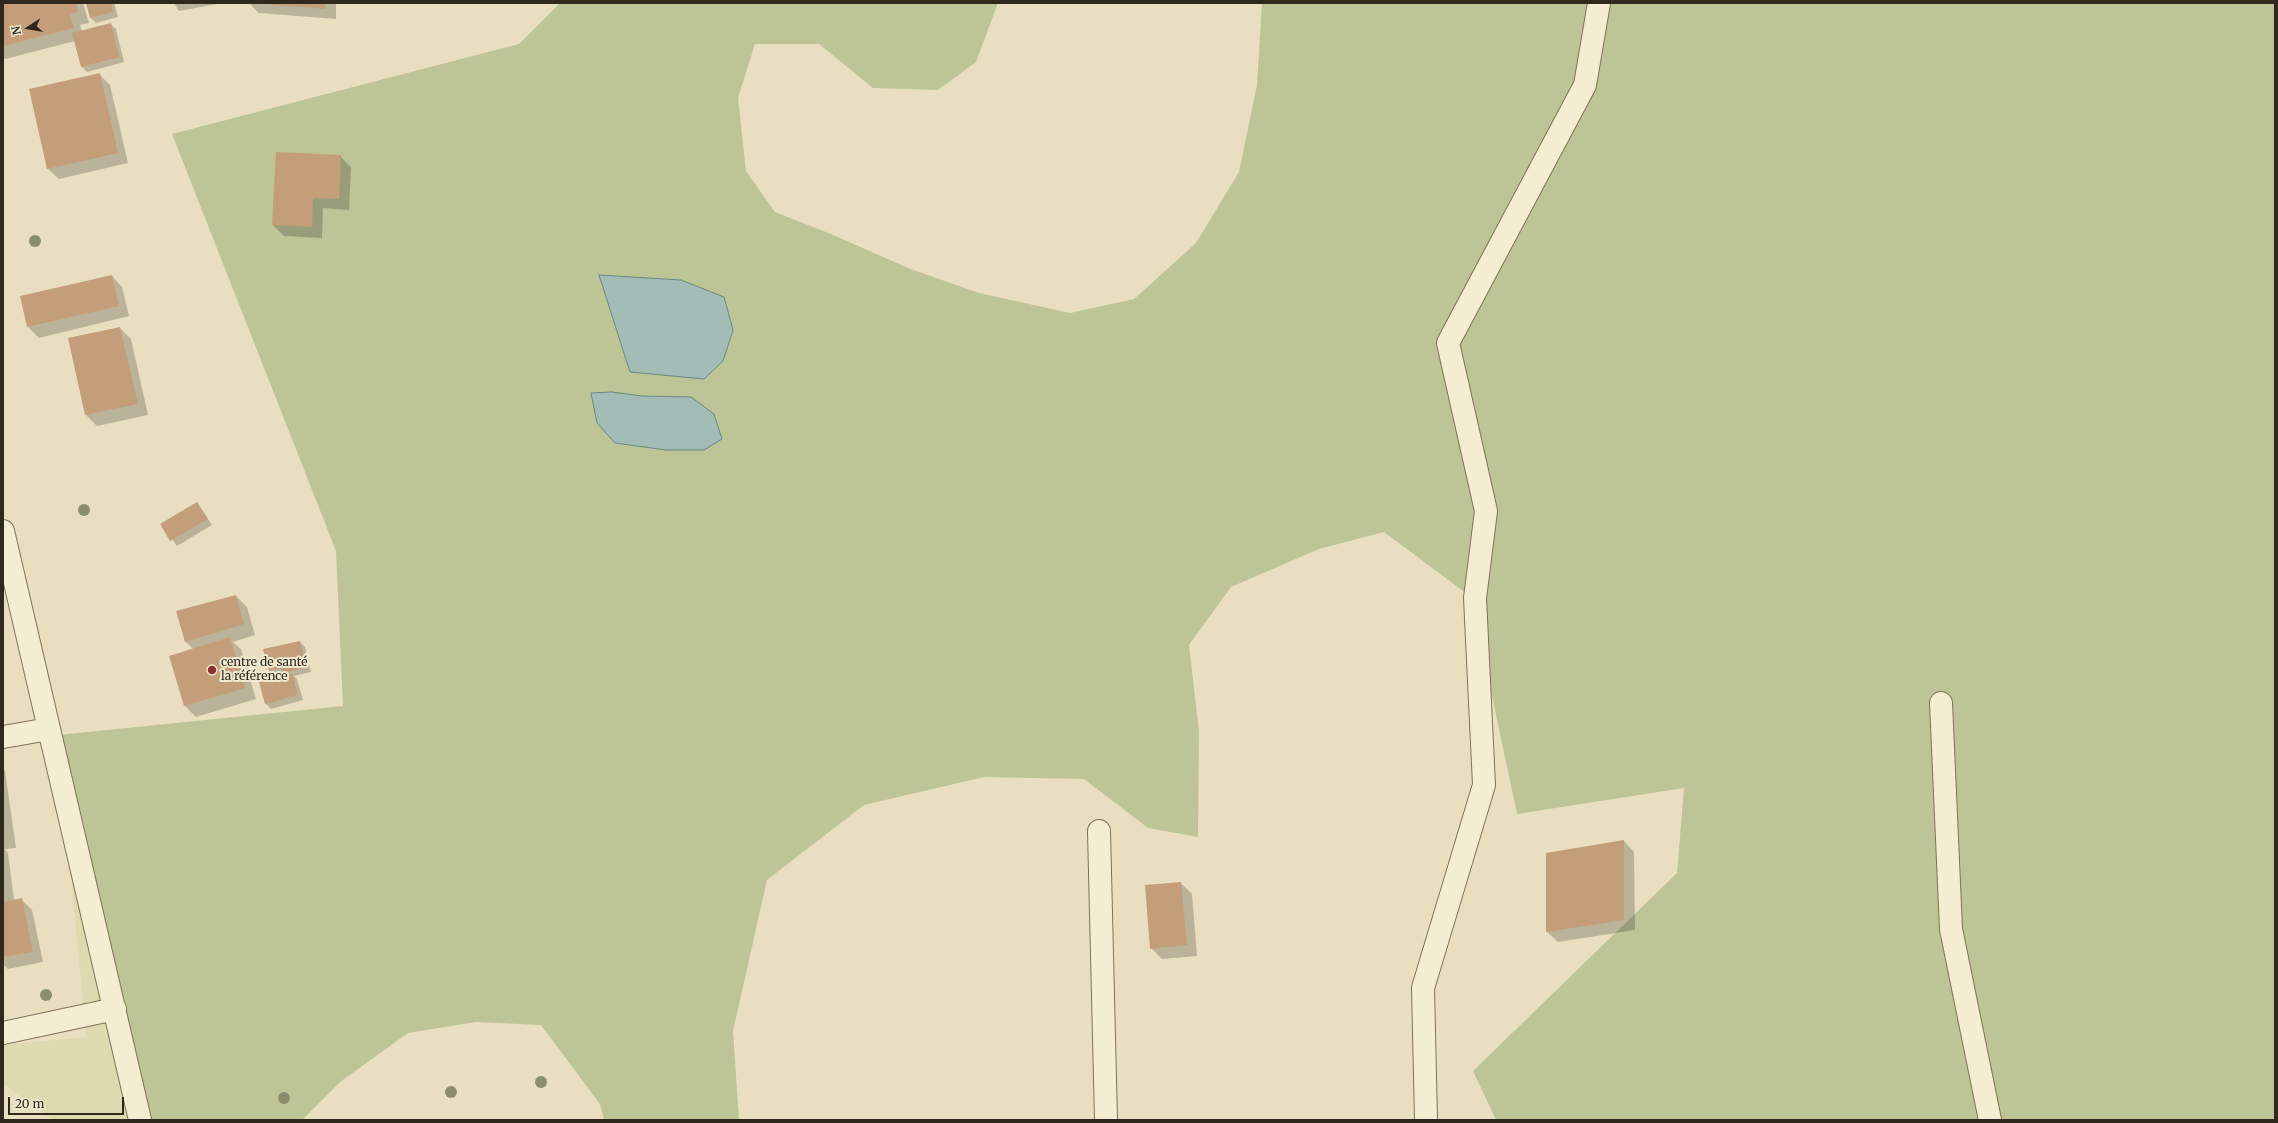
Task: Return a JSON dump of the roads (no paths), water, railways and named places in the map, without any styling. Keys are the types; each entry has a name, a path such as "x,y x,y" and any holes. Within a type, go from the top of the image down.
{"street":[{"path":"1426,1120 1423,988 1484,784 1475,598 1486,511 1448,343 1585,86 1599,3"},
{"path":"3,531 140,1120"},
{"path":"1941,703 1951,929 1990,1120"},
{"path":"3,737 49,729"},
{"path":"1099,831 1106,1120"},
{"path":"3,1034 115,1009"}],"water":[{"path":"599,275 681,280 724,297 733,330 723,361 704,379 630,372"},
{"path":"612,392 642,396 691,397 714,414 722,439 704,450 666,450 615,443 597,423 591,393"}],"place":[{"name":"centre de santé la référence","path":"212,670"}]}
